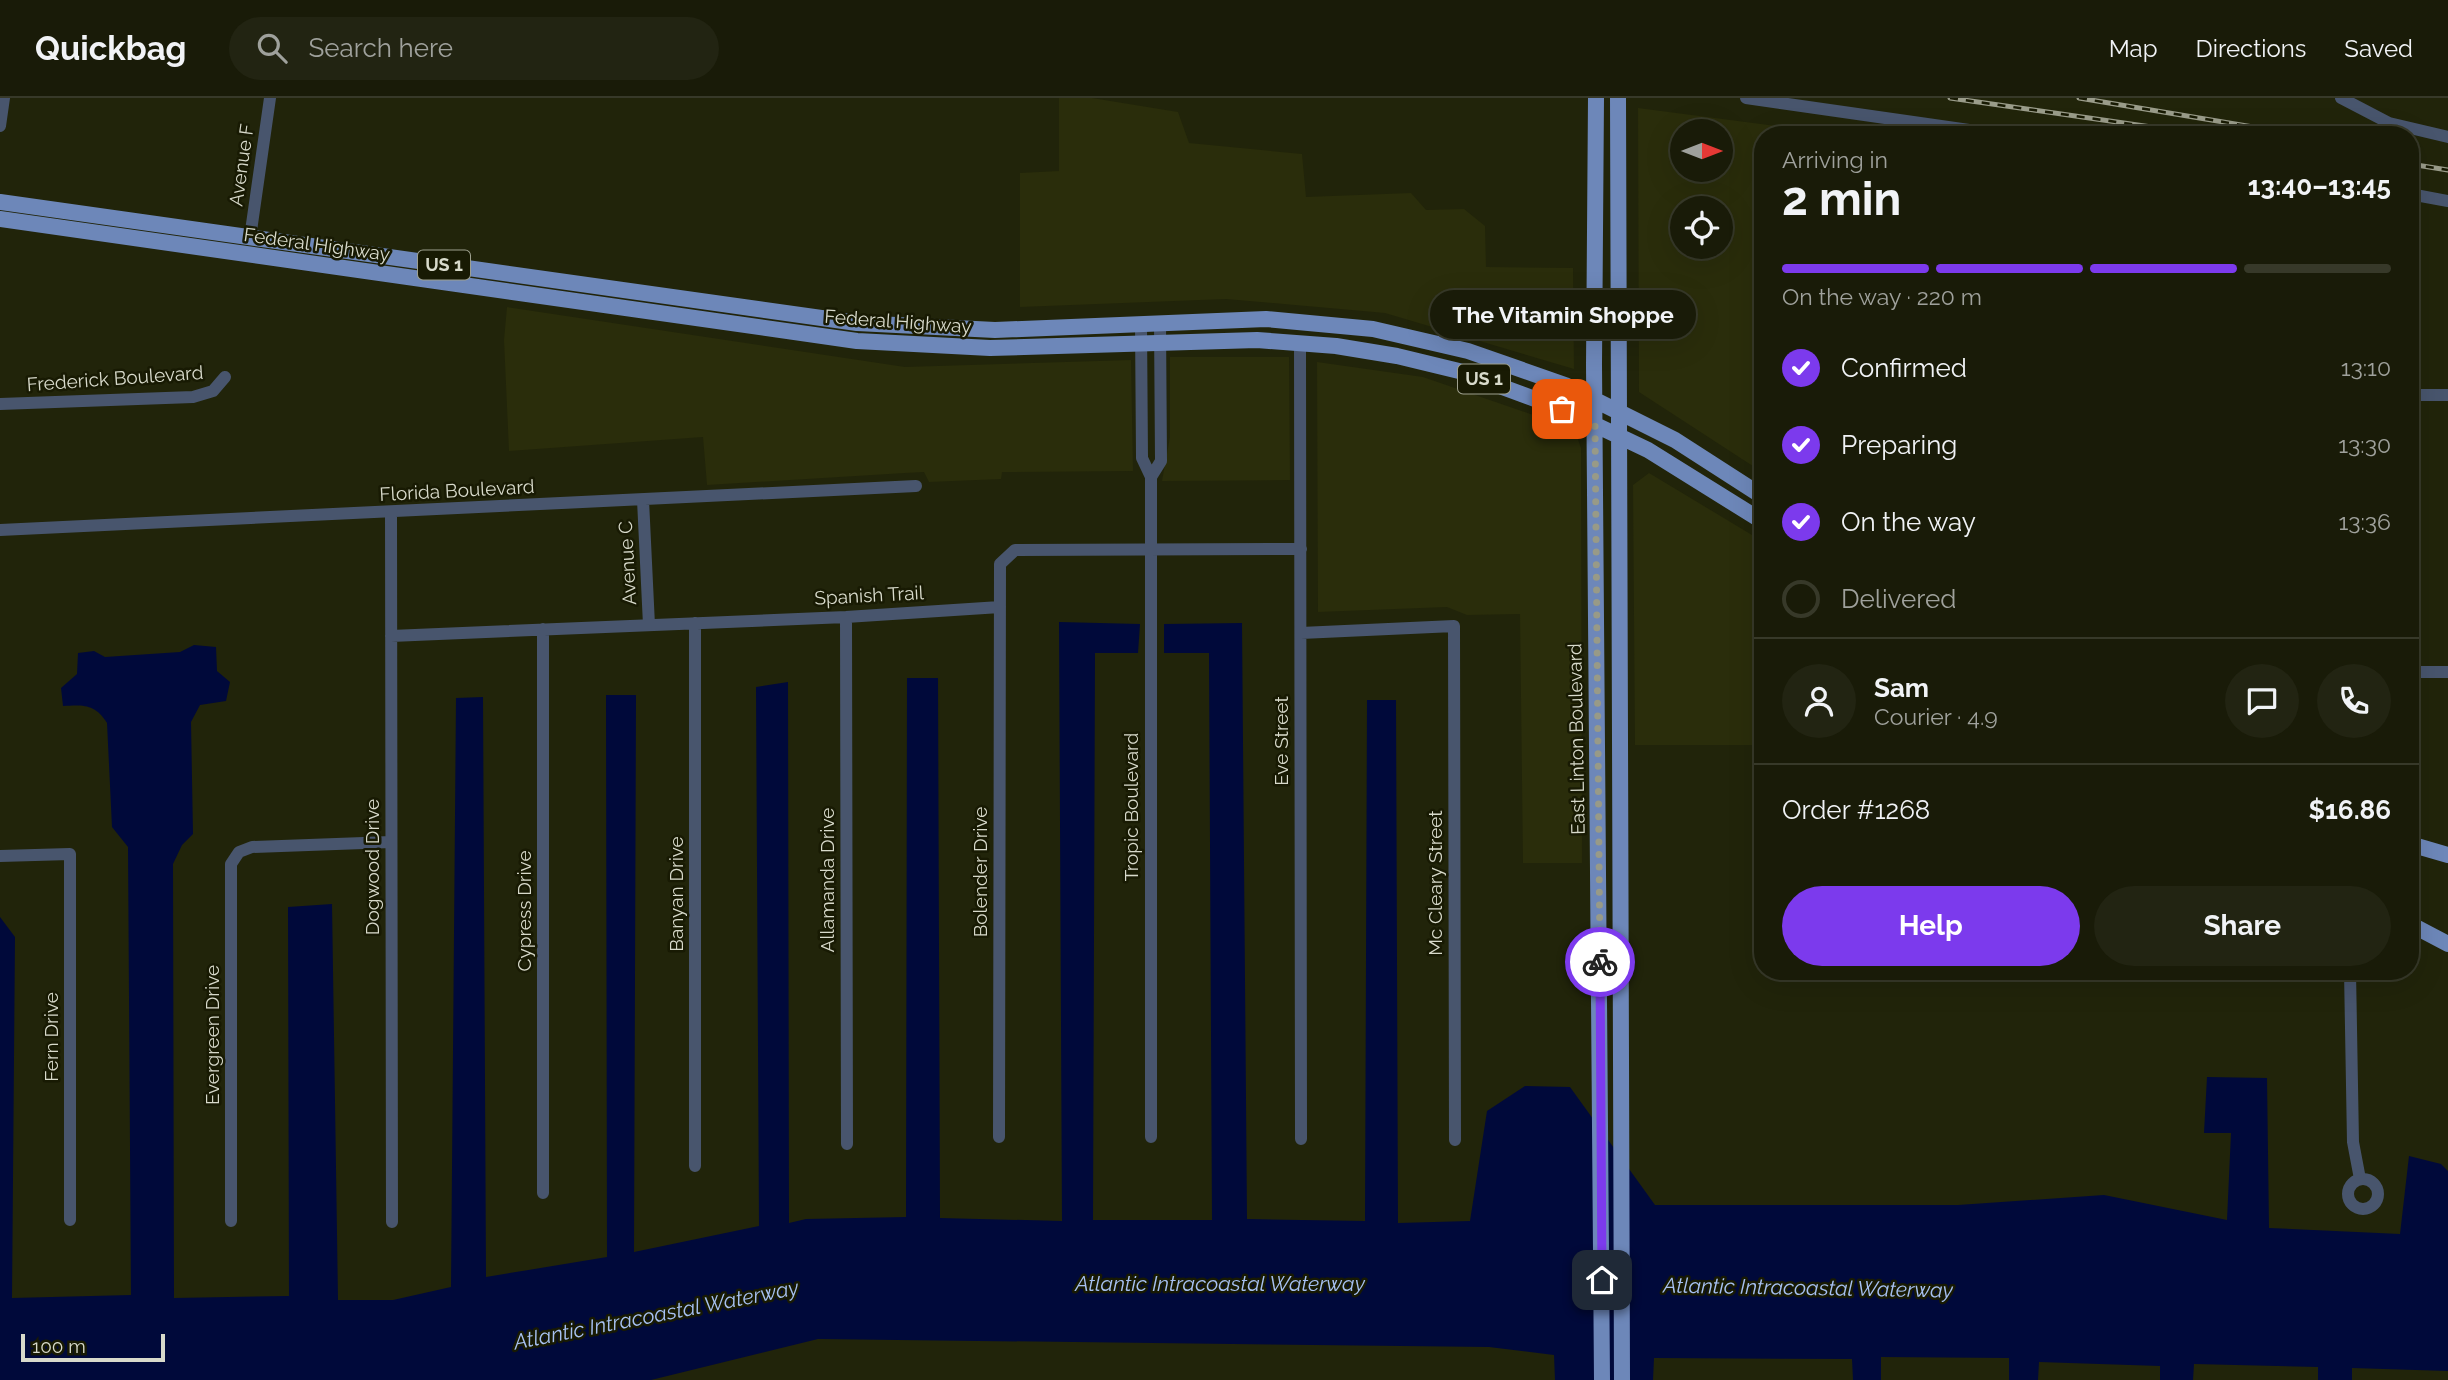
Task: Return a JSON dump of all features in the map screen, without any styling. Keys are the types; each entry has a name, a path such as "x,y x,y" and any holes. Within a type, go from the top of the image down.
{"main road":[{"name":"East Linton Boulevard","path":"1596,98 1595,425 1602,1380"},
{"path":"1618,98 1622,1380"},
{"name":"Federal Highway","path":"0,202 828,320 936,329 1029,329 1266,319 1373,329 1491,358 1595,398 1675,440 1754,491"},
{"path":"1596,210 1605,215 1618,233"},
{"name":"Federal Highway","path":"0,219 824,337 990,348 1160,341 1300,342 1367,350 1459,371 1528,395 1619,436 1754,516"},
{"path":"918,345 936,329"},
{"path":"1597,762 1620,761"},
{"path":"2419,847 2441,851"},
{"path":"2419,929 2448,944"}],"street":[{"path":"0,126 4,98"},
{"name":"Avenue F","path":"250,237 270,98"},
{"path":"1745,98 1941,126"},
{"path":"2342,98 2400,126"},
{"path":"2419,131 2448,137"},
{"path":"2419,196 2448,201"},
{"name":"Tropic Boulevard","path":"1151,477 1161,461 1160,322"},
{"name":"Tropic Boulevard","path":"1141,324 1142,458 1151,477 1151,1137"},
{"name":"Eve Street","path":"1300,342 1301,1139"},
{"name":"Frederick Boulevard","path":"0,404 193,397 213,391 225,377"},
{"path":"2419,395 2448,395"},
{"name":"Florida Boulevard","path":"0,530 916,486"},
{"name":"Avenue C","path":"643,500 649,625"},
{"name":"Dogwood Drive","path":"391,512 391,1222"},
{"path":"1000,607 1000,564 1015,550 1301,549"},
{"name":"Spanish Trail","path":"391,636 846,617 1000,607"},
{"name":"Bolender Drive","path":"999,1137 1000,607"},
{"name":"Allamanda Drive","path":"846,617 847,1143"},
{"name":"Banyan Drive","path":"695,623 695,1166"},
{"name":"Mc Cleary Street","path":"1301,634 1454,626 1455,1140"},
{"name":"Cypress Drive","path":"542,629 543,1192"},
{"path":"2419,672 2448,672"},
{"name":"Evergreen Drive","path":"231,1221 231,864 239,852 252,847 391,842"},
{"name":"Fern Drive","path":"0,856 70,854 70,1220"},
{"path":"2350,980 2353,1142 2360,1180"}],"shaded area":[{"path":"1059,98 1092,98 1178,112 1189,143 1302,154 1306,197 1411,193 1426,210 1464,209 1485,226 1486,267 1573,268 1574,369 1385,313 1226,299 1020,307 1020,173 1059,171"},
{"path":"1638,108 1723,119 1670,119 1670,182 1733,182 1733,120 1777,126 1754,126 1754,467 1639,392"},
{"path":"507,307 905,367 1131,360 1133,471 1002,472 1001,479 929,482 924,472 707,485 703,437 509,451 504,340"},
{"path":"1170,357 1289,357 1290,480 1162,481 1170,437"},
{"path":"1317,362 1423,377 1568,427 1576,434 1581,448 1582,863 1523,863 1520,614 1467,615 1447,607 1318,612"},
{"path":"1649,473 1754,536 1754,745 1635,745 1633,485"}],"water":[{"name":"Atlantic Intracoastal Waterway","path":"1059,622 1140,624 1138,653 1095,653 1093,1220 1212,1220 1209,653 1164,653 1164,624 1242,623 1247,1219 1365,1221 1367,700 1396,700 1398,1223 1470,1221 1487,1111 1525,1086 1570,1087 1655,1205 1958,1205 2104,1195 2227,1220 2231,1133 2204,1133 2207,1077 2267,1078 2269,1228 2400,1234 2409,1156 2441,1164 2448,1171 2448,1371 2352,1368 2352,1380 2318,1380 2318,1367 2194,1364 2193,1380 2160,1380 2160,1366 2039,1362 2038,1380 2009,1380 2009,1358 1881,1357 1881,1380 1853,1380 1852,1359 1654,1358 1653,1380 1555,1380 1554,1355 1489,1347 818,1339 651,1380 0,1380 0,917 15,937 12,1298 131,1295 128,847 112,827 107,723 98,712 88,707 63,706 61,688 77,674 78,653 94,651 105,657 180,652 194,645 216,647 217,671 230,682 226,701 200,705 191,722 193,834 182,845 173,864 174,1298 289,1296 288,907 332,904 338,1300 393,1300 451,1287 456,698 483,697 486,1277 607,1257 606,695 636,695 634,1252 759,1226 756,687 788,682 789,1223 806,1219 906,1217 907,678 938,678 940,1218 1062,1221"}],"railway":[{"path":"1950,98 2144,126"},
{"path":"2079,98 2248,126"},
{"path":"2419,165 2448,170"}],"way so far":[{"path":"1562,409 1595,425 1600,962"}],"place":[{"name":"The Vitamin Shoppe","path":"1562,409"}],"route":[{"path":"1600,962 1602,1280"}]}
